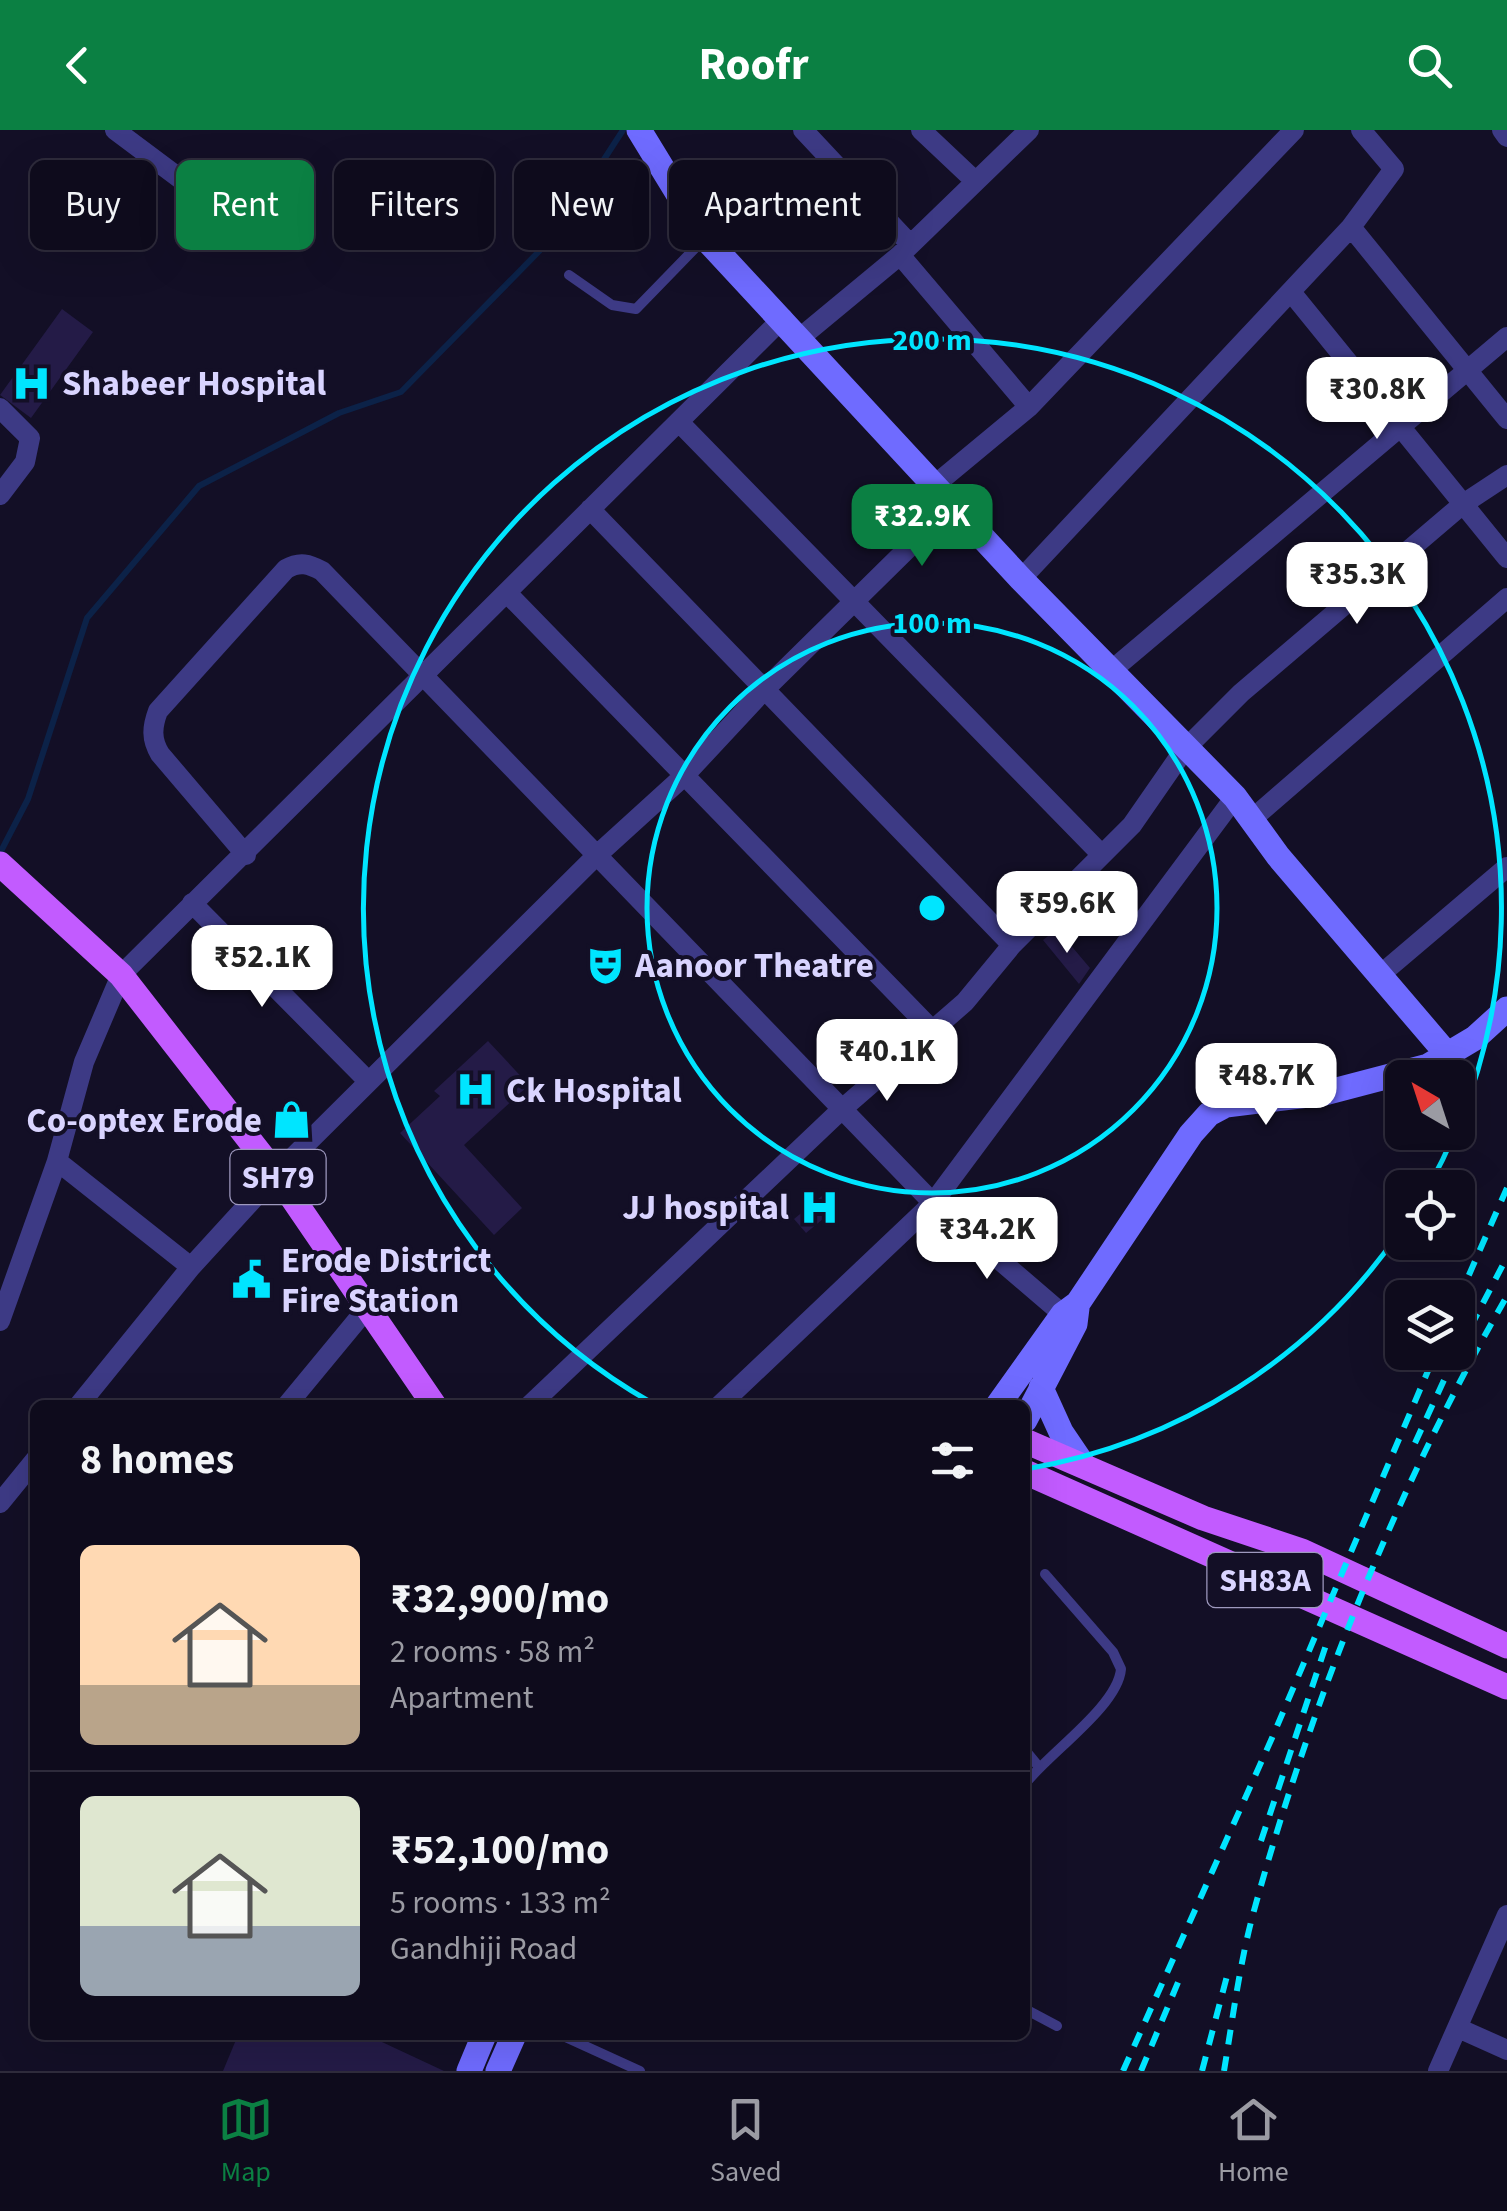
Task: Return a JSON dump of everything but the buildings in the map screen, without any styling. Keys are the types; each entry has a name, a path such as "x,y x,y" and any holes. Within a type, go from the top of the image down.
{"main road":[{"name":"SH79","path":"0,864 114,967 276,1174 431,1400"},
{"name":"SH83A","path":"1030,1443 1202,1518 1368,1580 1507,1646"},
{"name":"SH83A","path":"1030,1474 1507,1686"}],"street":[{"path":"115,130 176,176"},
{"path":"639,130 669,183"},
{"path":"802,130 905,249 1029,407"},
{"path":"921,130 974,180"},
{"path":"801,337 905,249 1030,130"},
{"path":"936,484 1029,407 1294,130"},
{"path":"1020,579 1351,227 1394,169 1361,130"},
{"path":"1502,130 1507,137"},
{"path":"1351,227 1507,419"},
{"path":"717,250 801,337 1020,579 1234,797 1447,1054"},
{"path":"1291,292 1507,558"},
{"path":"0,1321 57,1161 114,967 246,856 421,676 783,318"},
{"path":"1112,670 1507,337"},
{"path":"0,408 30,438 30,450 0,495"},
{"path":"680,422 1100,854"},
{"path":"535,1400 840,1110 934,1031 1012,945 1132,825 1184,750 1241,692 1463,504 1507,475"},
{"path":"84,1400 190,1267 276,1174 596,856 684,776 764,690 954,503"},
{"path":"590,509 1012,945"},
{"path":"246,856 160,754 152,732 158,711 286,570 299,563 322,572 932,1203 1072,1313"},
{"path":"508,594 934,1031"},
{"path":"1252,820 1507,598"},
{"path":"725,1400 932,1203 1234,797"},
{"path":"1380,975 1507,867"},
{"path":"192,903 368,1081"},
{"path":"1002,1400 1072,1313 1191,1134 1209,1114 1226,1106 1325,1093 1428,1066 1507,1009"},
{"path":"57,1161 190,1267"},
{"path":"292,1400 368,1307"},
{"path":"1030,1410 1072,1313"},
{"path":"1041,1388 1060,1432 1082,1463"},
{"path":"0,1503 30,1466"},
{"path":"1438,2071 1507,1915"},
{"path":"1458,2028 1507,2050"},
{"path":"468,2071 482,2040"},
{"path":"498,2071 512,2040"}],"lane":[{"path":"569,275 612,306 636,309 693,250"},
{"path":"1030,1777 1095,1713 1117,1686 1122,1669 1113,1652 1045,1574"},
{"path":"1030,1756 1038,1766"},
{"path":"1030,2012 1057,2026"},
{"path":"571,2040 640,2071"}],"waterway":[{"path":"0,853 28,799 87,618 199,486 339,413 401,392 555,235 623,130"}],"railway":[{"path":"1467,1280 1507,1188"},
{"path":"1475,1318 1507,1257"},
{"path":"1224,2071 1255,1907 1331,1671 1430,1442 1507,1296"},
{"path":"1123,2071 1272,1738 1428,1370"},
{"path":"1415,1443 1449,1370"},
{"path":"1261,1841 1327,1642"},
{"path":"1202,2071 1228,1972"},
{"path":"1141,2071 1179,1980"}],"place":[{"name":"Shabeer Hospital","path":"32,383"},
{"name":"Aanoor Theatre","path":"605,965"},
{"name":"Ck Hospital","path":"476,1090"},
{"name":"Co-optex Erode","path":"292,1120"},
{"name":"JJ hospital","path":"819,1207"},
{"name":"Erode District Fire Station","path":"251,1280"}]}
